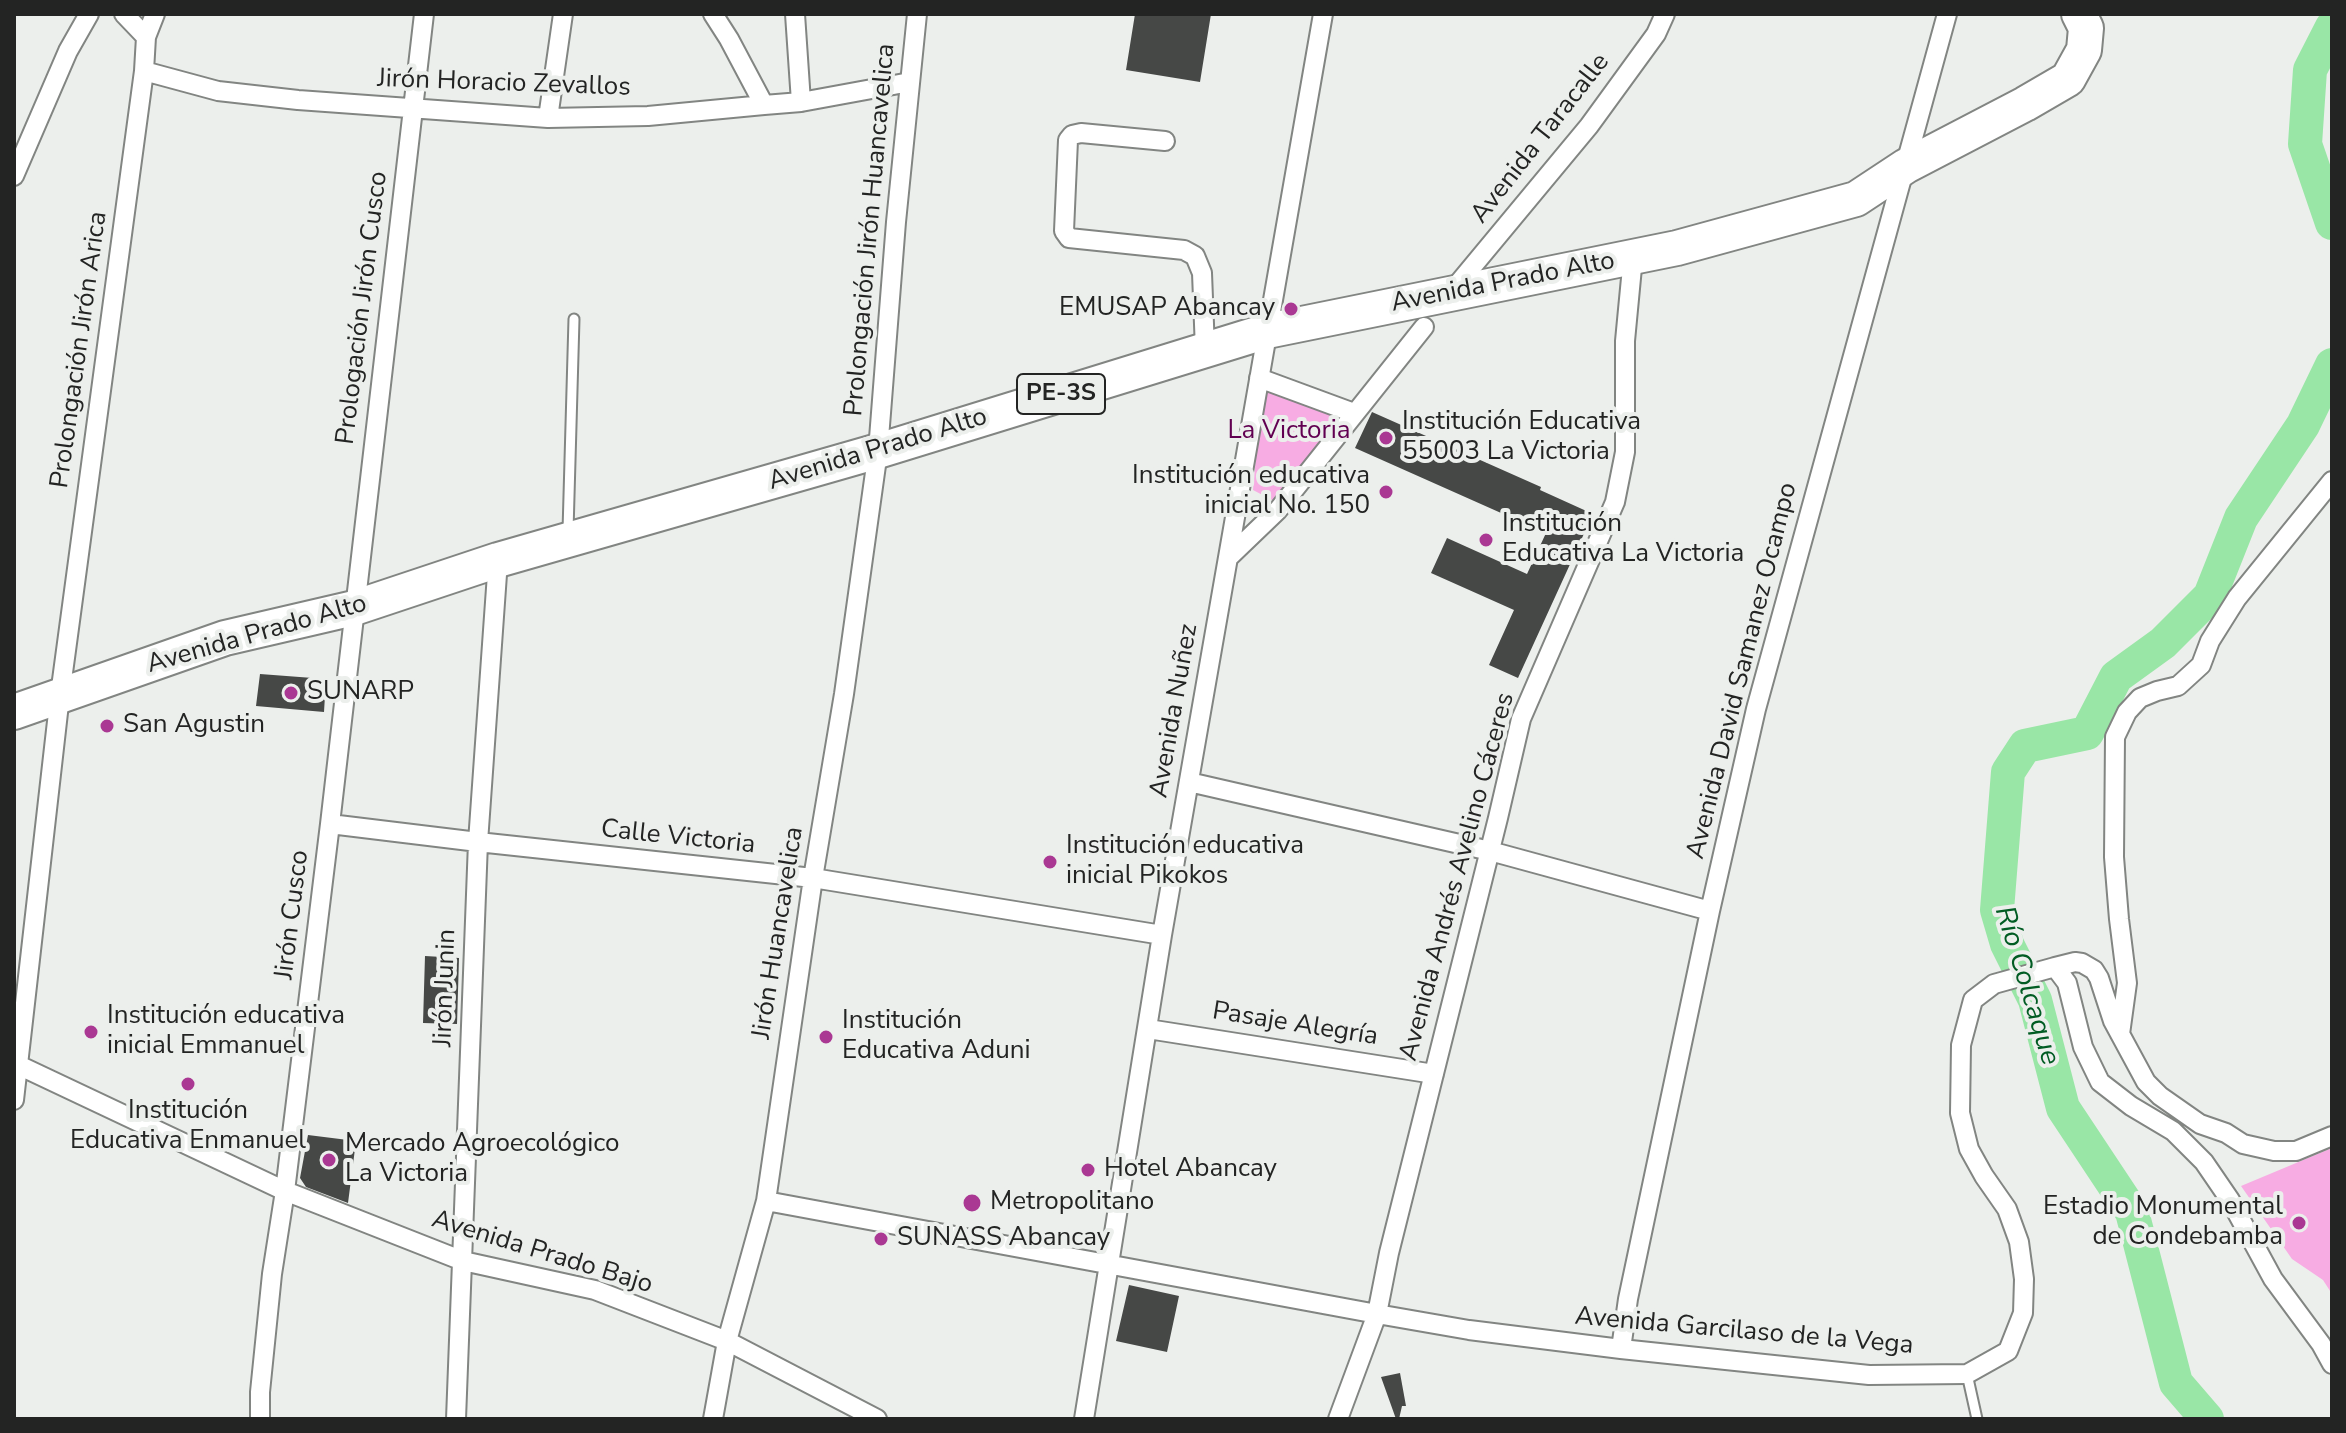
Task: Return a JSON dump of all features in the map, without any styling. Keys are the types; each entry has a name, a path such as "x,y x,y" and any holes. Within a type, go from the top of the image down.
{"highway":[{"name":"Avenida Prado Alto","path":"14,712 225,638 354,608 498,560 878,451 1267,331 1677,248 1856,199 1906,166 2068,79 2084,50 2086,28 2079,14"}],"street":[{"path":"14,176 68,51 89,14"},
{"path":"124,14 146,37"},
{"name":"Prolongación Jirón Arica","path":"14,1100 60,695 144,71 146,37 155,14"},
{"name":"Prologación Jirón Cusco","path":"354,608 424,14"},
{"path":"548,118 563,14"},
{"path":"713,14 764,105"},
{"path":"795,14 801,102"},
{"name":"Prolongación Jirón Huancavelica","path":"878,451 917,14"},
{"name":"Avenida Nuñez","path":"1084,1419 1162,935 1323,14"},
{"name":"Avenida Taracalle","path":"1451,293 1589,126 1656,34 1665,14"},
{"name":"Avenida David Samanez Ocampo","path":"1621,1349 1628,1299 1756,709 1947,14"},
{"name":"Jirón Horacio Zevallos","path":"144,71 218,91 298,100 548,118 648,116 801,102 910,82"},
{"path":"1165,141 1081,133 1072,135 1068,140 1064,231 1069,238 1184,250 1195,256 1202,273 1205,350"},
{"name":"Avenida Andrés Avelino Cáceres","path":"1338,1419 1377,1314 1389,1253 1521,719 1615,502 1625,452 1625,341 1633,257"},
{"path":"1229,557 1278,510 1424,327"},
{"path":"1259,378 1354,413"},
{"name":"Jirón Huancavelica","path":"713,1419 727,1341 766,1201 878,451"},
{"path":"2120,1034 2127,983 2114,857 2115,737 2127,712 2140,698 2178,686 2201,665 2210,641 2237,598 2332,481"},
{"name":"Jirón Junin","path":"456,1419 478,842 498,560"},
{"name":"Jirón Cusco","path":"260,1419 272,1274 285,1191 354,608"},
{"path":"1189,782 1490,851 1710,911"},
{"name":"Calle Victoria","path":"330,824 813,878 1162,935"},
{"name":"Avenida Garcilaso de la Vega","path":"766,1201 1469,1330 1869,1375 1967,1374 2008,1351 2023,1313 2024,1279 2019,1242 2007,1209 1969,1149 1960,1113 1961,1045 1973,1000 1994,984 2075,962 2082,963 2094,970 2099,978 2113,1021 2146,1082 2160,1096 2200,1124 2226,1133 2243,1144 2274,1151 2296,1151 2332,1136"},
{"path":"2051,968 2067,983 2083,1047 2100,1082 2131,1106 2173,1131 2204,1162 2230,1200 2273,1279 2332,1364"},
{"name":"Pasaje Alegría","path":"1148,1029 1434,1074"},
{"name":"Avenida Prado Bajo","path":"16,1064 285,1191 463,1261 595,1290 727,1341 877,1419"}],"lane":[{"path":"568,540 574,319"},
{"path":"1967,1374 1977,1419"}],"green space":[{"name":"La Victoria","path":"1262,388 1344,417 1274,501 1253,490"},
{"name":"Estadio Monumental de Condebamba","path":"2332,1148 2332,1294 2323,1280 2292,1259 2241,1186"}],"building":[{"path":"1135,14 1211,14 1200,82 1126,70"},
{"path":"1372,412 1541,487 1540,490 1593,514 1518,678 1489,665 1514,610 1431,573 1447,538 1527,574 1546,533 1355,448"},
{"name":"SUNARP","path":"260,674 326,679 324,712 256,706"},
{"path":"425,956 459,958 457,1024 423,1023"},
{"name":"Mercado Agroecológico La Victoria","path":"308,1135 356,1141 348,1203 306,1187 300,1178"},
{"path":"1129,1285 1179,1296 1167,1352 1116,1341"},
{"path":"1400,1373 1406,1406 1402,1406 1399,1419 1396,1419 1381,1377"}],"waterway":[{"name":"Río Colcaque","path":"2332,27 2310,70 2305,144 2332,223"},
{"name":"Río Colcaque","path":"2207,1419 2176,1383 2132,1212 2063,1108 2035,1000 2007,944 1997,910 2008,772 2025,746 2087,733 2116,677 2163,643 2210,596 2241,518 2303,425 2332,365"}],"place":[{"name":"EMUSAP Abancay","path":"1291,309"},
{"name":"Institución Educativa 55003 La Victoria","path":"1386,438"},
{"name":"Institución educativa inicial No. 150","path":"1386,492"},
{"name":"Institución Educativa La Victoria","path":"1486,540"},
{"name":"SUNARP","path":"291,693"},
{"name":"San Agustin","path":"107,726"},
{"name":"Institución educativa inicial Pikokos","path":"1050,862"},
{"name":"Institución educativa inicial Emmanuel","path":"91,1032"},
{"name":"Institución Educativa Aduni","path":"826,1037"},
{"name":"Institución Educativa Enmanuel","path":"188,1084"},
{"name":"Mercado Agroecológico La Victoria","path":"329,1160"},
{"name":"Hotel Abancay","path":"1088,1170"},
{"name":"Metropolitano","path":"972,1203"},
{"name":"Estadio Monumental de Condebamba","path":"2299,1223"},
{"name":"SUNASS Abancay","path":"881,1239"}]}
